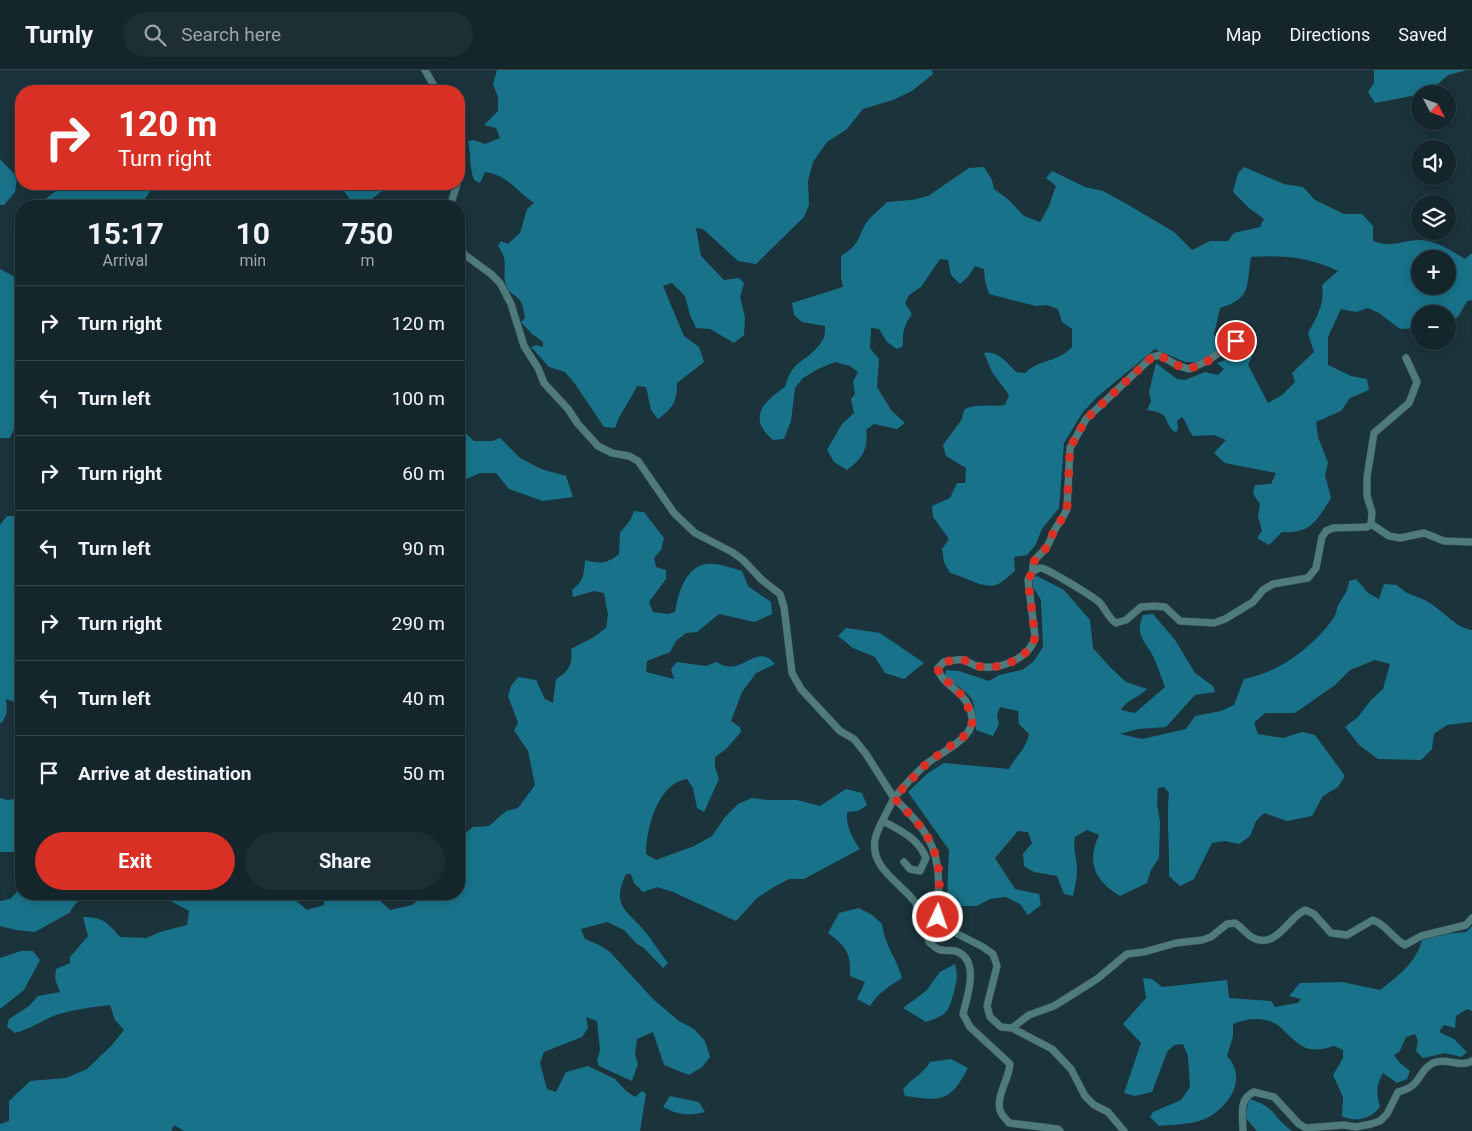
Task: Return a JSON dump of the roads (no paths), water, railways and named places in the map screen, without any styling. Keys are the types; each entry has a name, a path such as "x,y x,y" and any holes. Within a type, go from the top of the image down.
{"street":[{"path":"425,70 434,85"},
{"path":"465,255 491,274 500,284 510,304 524,346 538,368 544,383 598,446 612,453 629,456 638,461 674,513 695,532 743,560 762,580 780,594 784,607 792,673 801,689 840,731 854,739 866,754 894,798 923,830 935,851 940,881 938,917 946,928 983,946 993,954 997,966 987,1006 990,1017 1001,1026 1012,1028 1052,1049 1071,1069 1085,1096 1094,1105 1108,1112 1124,1131"},
{"path":"1060,1131 1058,1129 1009,1123 1000,1111 1000,1099 1010,1073 1010,1064 970,1027 963,1014 970,979 970,966 964,955 955,951 939,950 929,942 923,917 915,902 881,868 875,851 875,839 894,798 927,763 963,737 969,731 972,723 967,703 958,691 939,674 938,668 944,662 962,659 978,666 1008,663 1027,653 1033,644 1035,637 1028,580 1033,571 1032,565 1036,558 1048,546 1057,526 1064,518 1067,509 1070,448 1086,419 1152,357 1159,355 1179,366 1189,369 1208,361 1236,341"},
{"path":"1371,524 1372,512 1367,496 1367,477 1371,447 1374,434 1409,403 1417,382 1406,358"},
{"path":"1033,571 1041,568 1085,593 1096,600 1110,619 1116,623 1126,620 1141,607 1155,606 1165,607 1180,621 1214,623 1225,619 1253,602 1263,590 1274,584 1308,578 1316,568 1322,537 1326,531 1333,528 1357,528 1371,524 1389,536 1394,537 1400,538 1424,533 1444,540 1472,542"},
{"path":"884,821 915,840 926,858 920,871 910,868 904,862"},
{"path":"1012,1028 1029,1014 1054,1006 1097,979 1127,954 1144,952 1176,943 1202,940 1211,937 1227,924 1235,923 1251,936 1261,941 1273,938 1289,925 1298,913 1305,910 1314,914 1331,933 1347,935 1373,920 1380,922 1398,941 1405,945 1421,936 1466,925 1472,918"},
{"path":"1243,1131 1242,1105 1244,1098 1254,1092 1274,1097 1299,1124 1306,1128 1344,1125 1358,1129 1380,1120 1387,1114 1398,1092 1410,1089 1417,1084 1425,1069 1442,1061 1465,1064 1472,1061"}]}
